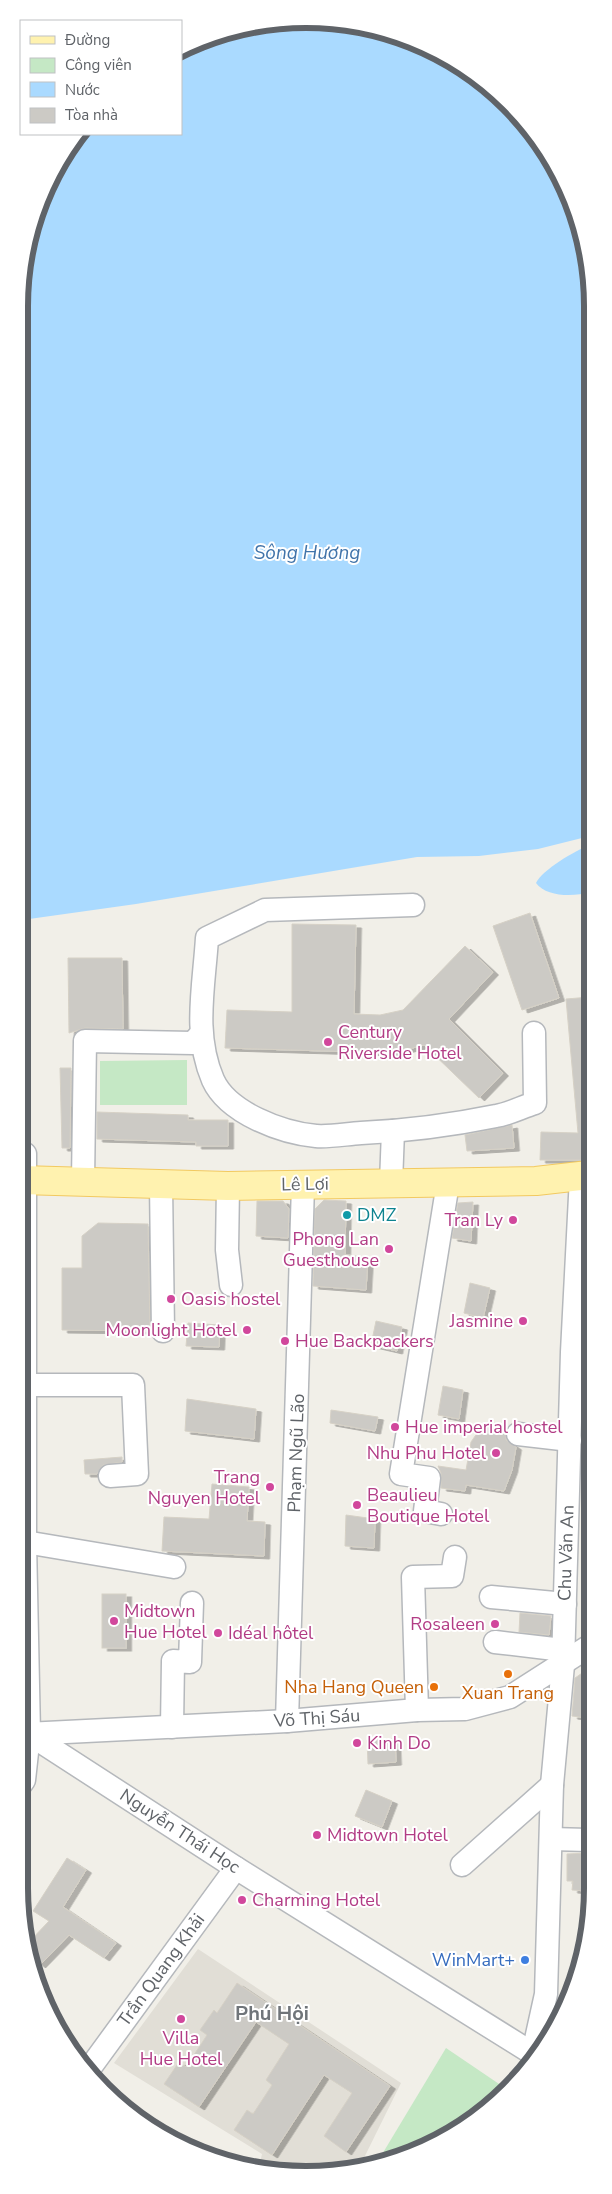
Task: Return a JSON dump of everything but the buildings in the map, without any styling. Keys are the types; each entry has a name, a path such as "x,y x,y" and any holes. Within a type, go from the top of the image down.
{"main road":[{"name":"Lê Lợi","path":"28,1172 83,1181 228,1186 536,1182 584,1176"}],"street":[{"path":"413,905 265,910 208,938 200,1035 214,1082 247,1114 263,1123 276,1128 316,1136 393,1131 497,1116 535,1103 534,1033"},
{"path":"83,1181 85,1041 193,1044 200,1035"},
{"path":"391,1183 393,1131"},
{"path":"441,1514 425,1511 429,1478 401,1474 448,1183"},
{"path":"161,1184 163,1331"},
{"name":"Phạm Ngũ Lão","path":"287,1721 303,1185"},
{"path":"228,1186 227,1250 231,1285"},
{"name":"Chu Văn An","path":"536,2046 546,1994 552,1786 563,1658 570,1440 581,1353 584,1220"},
{"path":"28,1385 133,1384 137,1474 110,1476"},
{"path":"518,1434 570,1440"},
{"path":"28,1543 174,1568"},
{"path":"418,1710 413,1577 452,1576 455,1557"},
{"path":"491,1596 565,1604"},
{"path":"172,1727 173,1661 190,1662 192,1603"},
{"path":"495,1642 563,1658"},
{"name":"Võ Thị Sáu","path":"28,1734 287,1721 418,1710 465,1709 510,1697 563,1658 584,1649"},
{"name":"Nguyễn Thái Học","path":"28,1737 531,2052"},
{"path":"462,1866 552,1786"},
{"path":"551,1839 584,1840"},
{"name":"Trần Quang Khải","path":"92,2066 236,1868"}],"shaded area":[{"path":"198,1949 401,2083 363,2160 324,2166 288,2166 260,2162 262,2154 114,2063"}],"green space":[{"path":"187,1060 187,1105 100,1105 100,1061"},
{"path":"446,2048 502,2086 461,2120 429,2138 381,2156"}],"water":[{"name":"Sông Hương","path":"288,28 342,30 396,42 429,56 461,74 503,109 538,151 556,183 570,216 575,234 584,288 584,838 538,849 479,856 417,857 136,904 28,919 28,288 33,252 42,216 56,183 74,151 86,135 182,135 183,56 216,42 234,37"},
{"path":"584,848 584,893 561,895 546,891 536,883 545,872"}],"place":[{"name":"Century Riverside Hotel","path":"328,1042"},
{"name":"DMZ","path":"347,1215"},
{"name":"Tran Ly","path":"513,1220"},
{"name":"Phong Lan Guesthouse","path":"389,1249"},
{"name":"Oasis hostel","path":"171,1299"},
{"name":"Jasmine","path":"523,1321"},
{"name":"Moonlight Hotel","path":"247,1330"},
{"name":"Hue Backpackers","path":"285,1341"},
{"name":"Hue imperial hostel","path":"395,1427"},
{"name":"Nhu Phu Hotel","path":"496,1453"},
{"name":"Trang Nguyen Hotel","path":"270,1487"},
{"name":"Beaulieu Boutique Hotel","path":"357,1505"},
{"name":"Midtown Hue Hotel","path":"114,1621"},
{"name":"Rosaleen","path":"495,1624"},
{"name":"Idéal hôtel","path":"218,1633"},
{"name":"Xuan Trang","path":"508,1674"},
{"name":"Nha Hang Queen","path":"434,1687"},
{"name":"Kinh Do","path":"357,1743"},
{"name":"Midtown Hotel","path":"317,1835"},
{"name":"Charming Hotel","path":"242,1900"},
{"name":"WinMart+","path":"525,1960"},
{"name":"Villa Hue Hotel","path":"181,2019"}],"district":[{"name":"Phú Hội","path":"272,2013"}]}
